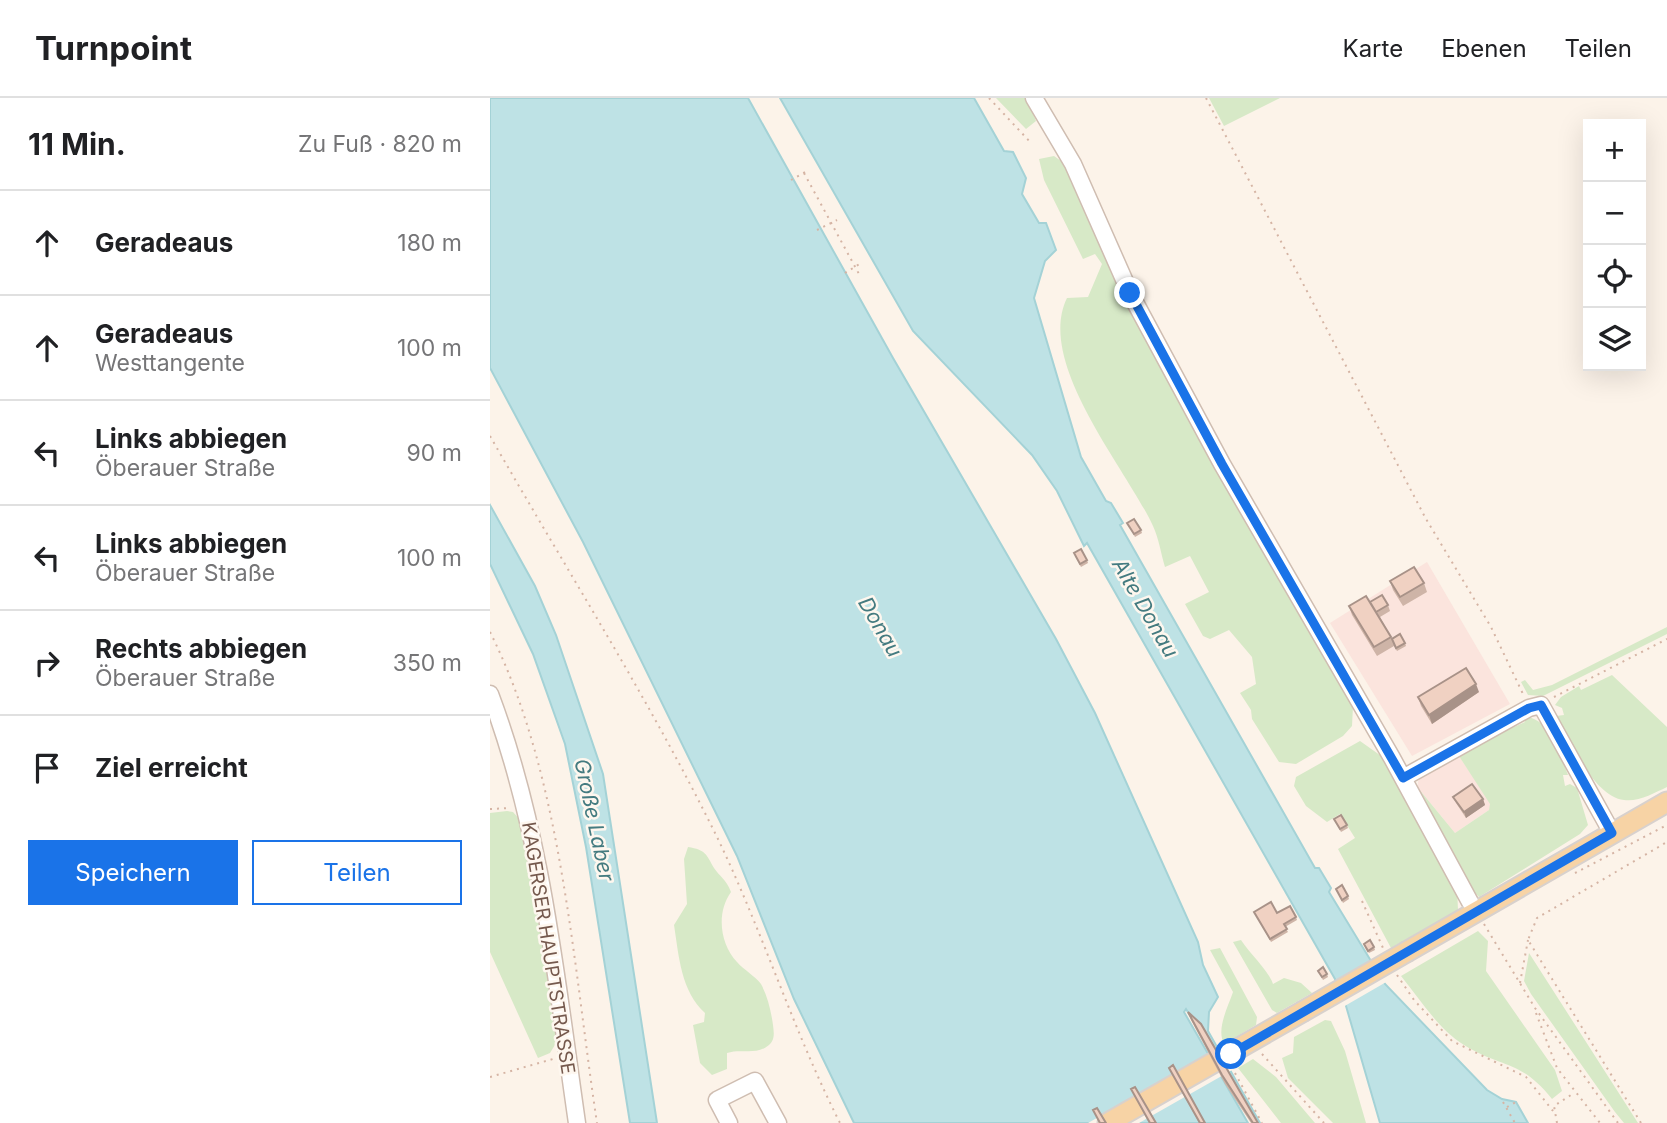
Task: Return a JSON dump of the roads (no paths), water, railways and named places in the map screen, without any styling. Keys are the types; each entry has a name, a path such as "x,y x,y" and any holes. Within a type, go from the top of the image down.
{"main road":[{"path":"1108,1123 1667,802"}],"street":[{"path":"1034,98 1073,164 1130,293 1215,452 1403,778 1475,912"},
{"name":"KAGERSER HAUPTSTRASSE","path":"490,694 526,806 539,865 577,1123"},
{"path":"1403,778 1535,706 1612,833"},
{"path":"729,1123 717,1100 755,1081 778,1123"}],"water":[{"name":"Donau","path":"490,98 748,98 893,358 1056,639 1095,713 1198,942 1203,965 1218,997 1209,1012 1208,1031 1260,1123 1256,1123 1186,1009 1184,1012 1248,1123 854,1123 794,999 737,856 583,542 490,368"},
{"name":"Alte Donau","path":"780,98 974,98 1004,151 1013,152 1026,178 1022,194 1039,223 1046,223 1056,250 1045,261 1034,298 1081,457 1106,501 1111,503 1123,523 1120,525 1315,868 1319,868 1331,888 1329,892 1385,984 1487,1090 1502,1099 1516,1102 1528,1123 1380,1123 1346,1006 1335,979 1087,543 1084,546 1057,491 1032,455 913,331"},
{"name":"Große Laber","path":"490,505 535,586 556,635 603,774 657,1123 630,1123 586,847 565,744 533,654 490,564"}]}
